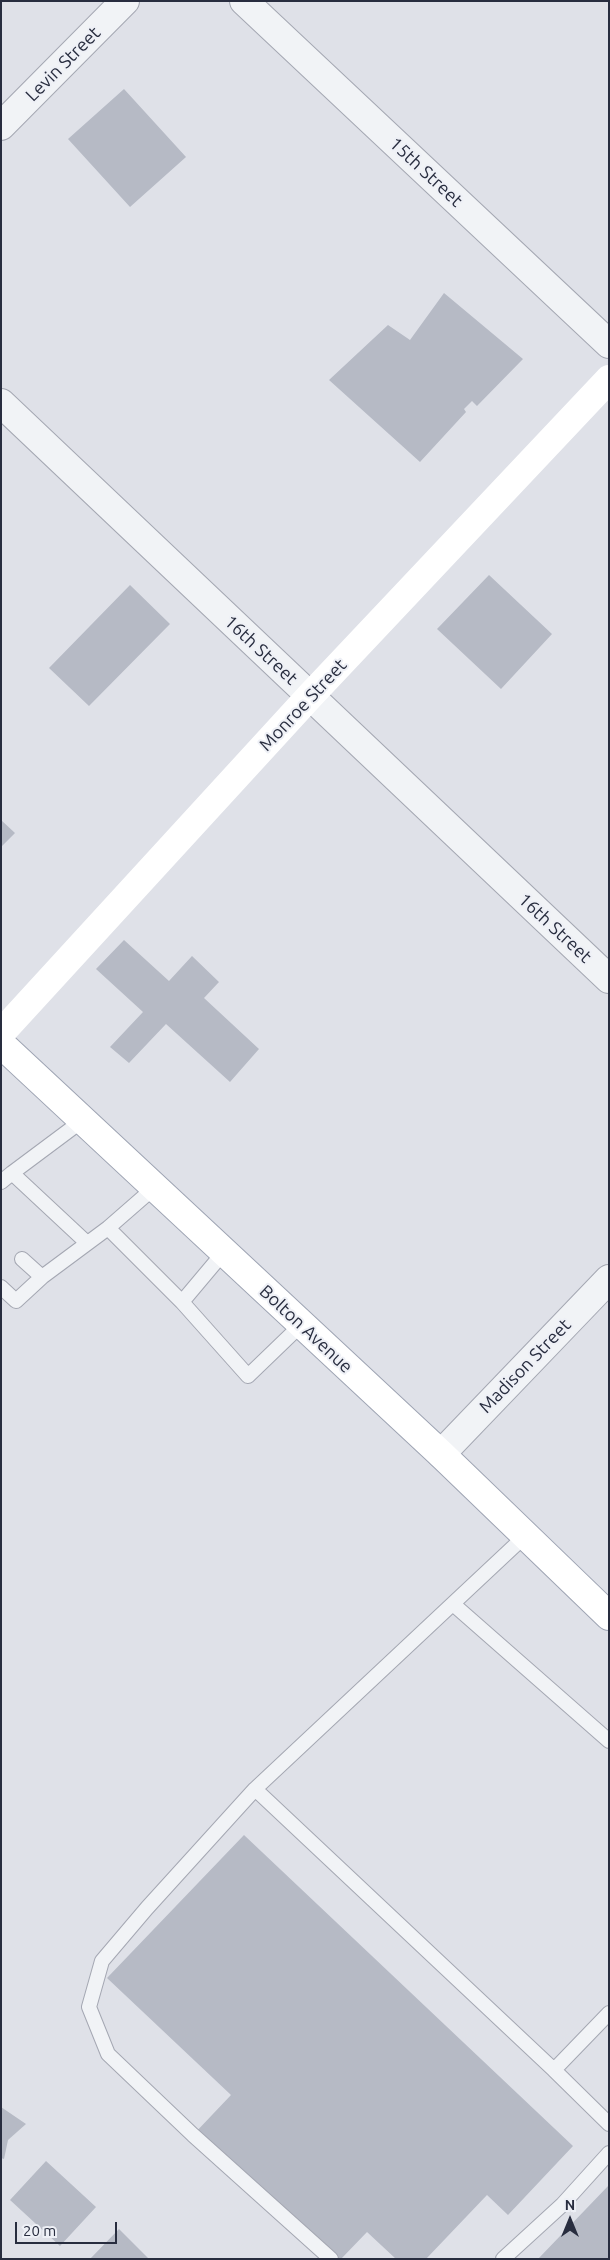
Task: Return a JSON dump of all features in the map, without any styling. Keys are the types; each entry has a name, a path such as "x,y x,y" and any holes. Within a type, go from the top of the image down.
{"main road":[{"name":"Monroe Street","path":"1,1033 310,696 609,379"},
{"name":"Bolton Avenue","path":"1,1044 441,1454 609,1616"}],"street":[{"name":"Levin Street","path":"1,126 125,1"},
{"name":"15th Street","path":"244,1 609,344"},
{"name":"16th Street","path":"1,403 609,979"},
{"name":"Madison Street","path":"441,1454 609,1279"}],"lane":[{"path":"1,1182 83,1120"},
{"path":"12,1173 86,1242"},
{"path":"1,1287 16,1301 42,1277 86,1242 108,1228 155,1187"},
{"path":"108,1228 182,1302 248,1376 302,1324"},
{"path":"182,1302 224,1252"},
{"path":"22,1259 42,1277"},
{"path":"331,2259 193,2135 108,2054 89,2007 102,1960 255,1789 525,1536"},
{"path":"453,1604 609,1741"},
{"path":"255,1789 609,2124"},
{"path":"554,2070 609,2013"},
{"path":"503,2259 562,2205 609,2153"}],"building":[{"path":"124,89 186,157 130,207 68,139"},
{"path":"444,293 523,359 477,406 472,401 464,409 466,412 420,462 329,380 388,325 410,340"},
{"path":"489,575 552,634 501,689 437,629"},
{"path":"130,585 170,624 89,706 49,668"},
{"path":"1,820 15,833 1,847"},
{"path":"124,940 169,981 192,956 219,982 204,998 259,1049 230,1082 166,1024 129,1063 110,1047 143,1012 96,969"},
{"path":"244,1835 573,2146 508,2215 487,2195 426,2259 396,2259 367,2232 341,2259 324,2259 193,2135 231,2095 107,1978"},
{"path":"1,2107 26,2124 8,2140 4,2159 1,2158"},
{"path":"46,2161 96,2207 60,2246 10,2200"},
{"path":"609,2185 609,2259 538,2259"},
{"path":"119,2229 149,2259 90,2259"}]}
